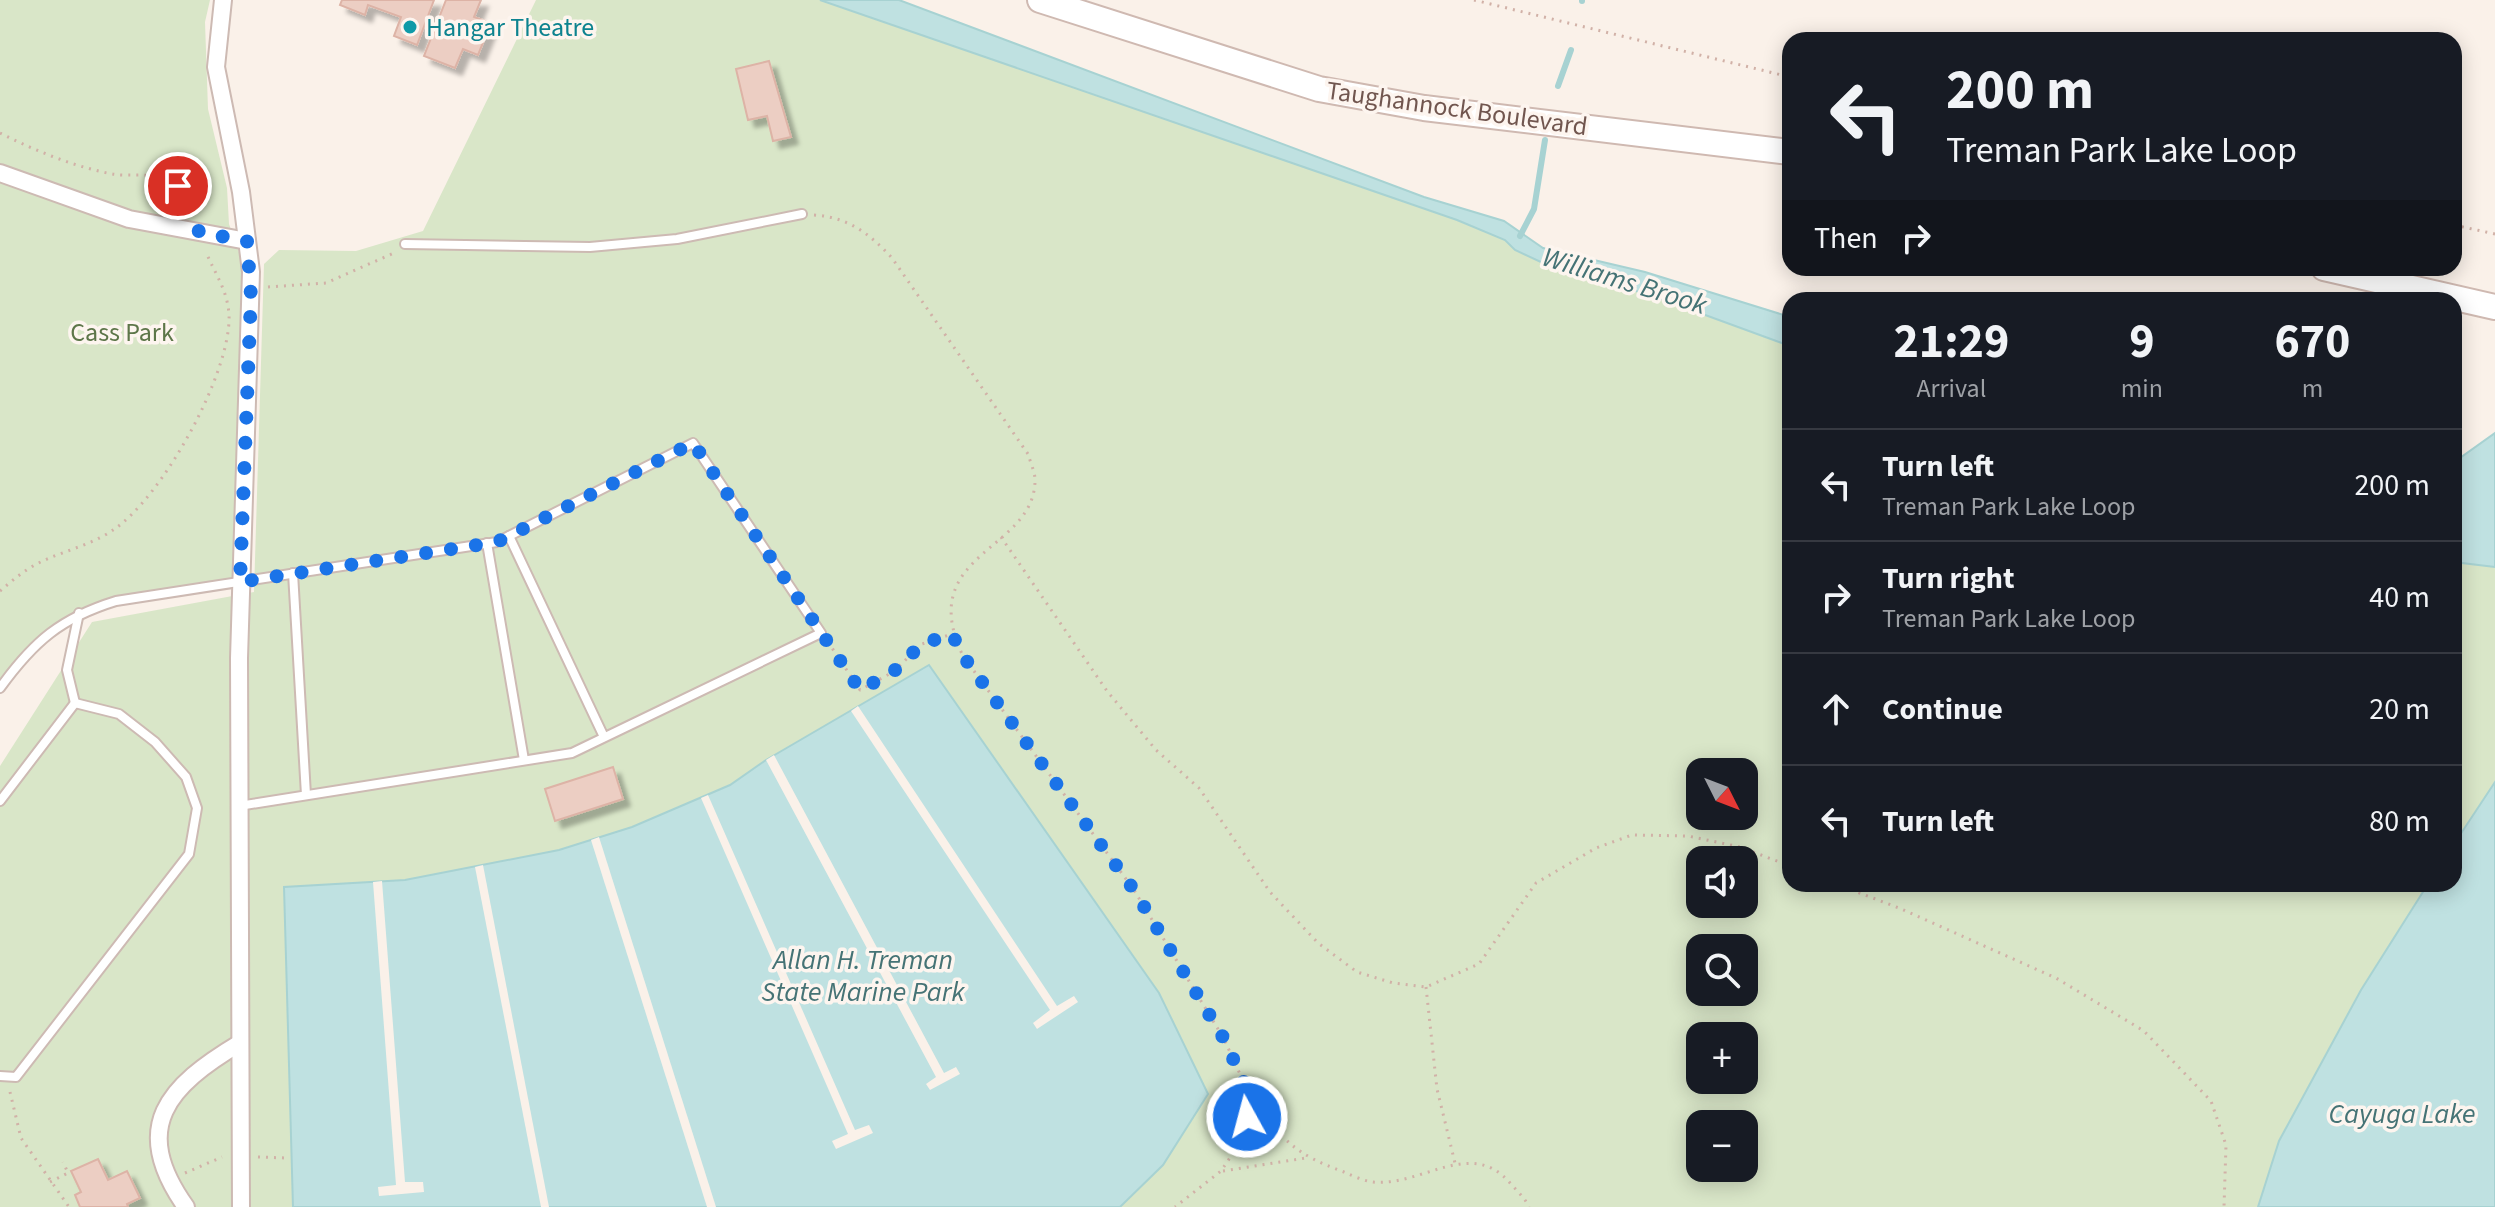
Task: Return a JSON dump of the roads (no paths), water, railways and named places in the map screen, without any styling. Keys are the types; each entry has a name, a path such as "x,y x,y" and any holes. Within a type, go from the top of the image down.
{"main road":[{"name":"Taughannock Boulevard","path":"1040,0 1319,89 1424,108 1782,151"},
{"path":"2359,276 2429,292"},
{"path":"2462,299 2495,307"}],"street":[{"path":"223,0 216,67 247,241 251,296 240,582 241,1207"},
{"path":"0,173 129,219 247,241"},
{"path":"186,1207 159,1157 159,1118 171,1096 201,1067 240,1043"}],"lane":[{"path":"405,244 590,247 690,237 802,214"},
{"path":"0,688 30,651 62,622 79,613 116,601 487,543 509,536 693,443 821,633 572,753 239,806"},
{"path":"509,536 604,737"},
{"path":"487,543 524,760"},
{"path":"293,573 306,795"},
{"path":"75,703 67,670 79,613"},
{"path":"0,801 75,703"},
{"path":"3,1076 16,1077 189,854 197,808 186,777 155,742 119,714 75,703"}],"water":[{"path":"820,0 899,0 1424,197 1504,221 1543,248 1645,272 1782,315 1782,343 1656,297 1543,263 1515,250 1505,240 1457,220"},
{"path":"2495,433 2495,567 2462,563 2462,457"},
{"name":"Allan H. Treman State Marine Park","path":"929,665 1159,993 1208,1094 1163,1165 1120,1207 293,1207 284,887 405,880 559,850 632,827 730,785 766,760"},
{"name":"Cayuga Lake","path":"2495,782 2495,1207 2258,1207 2279,1141 2361,990 2423,892 2462,892 2462,832"}],"waterway":[{"name":"Williams Brook","path":"1558,86 1571,50"},
{"name":"Williams Brook","path":"1520,236 1534,209 1545,140"}],"place":[{"name":"Hangar Theatre","path":"410,27"}],"park label":[{"name":"Cass Park","path":"122,332"}]}
